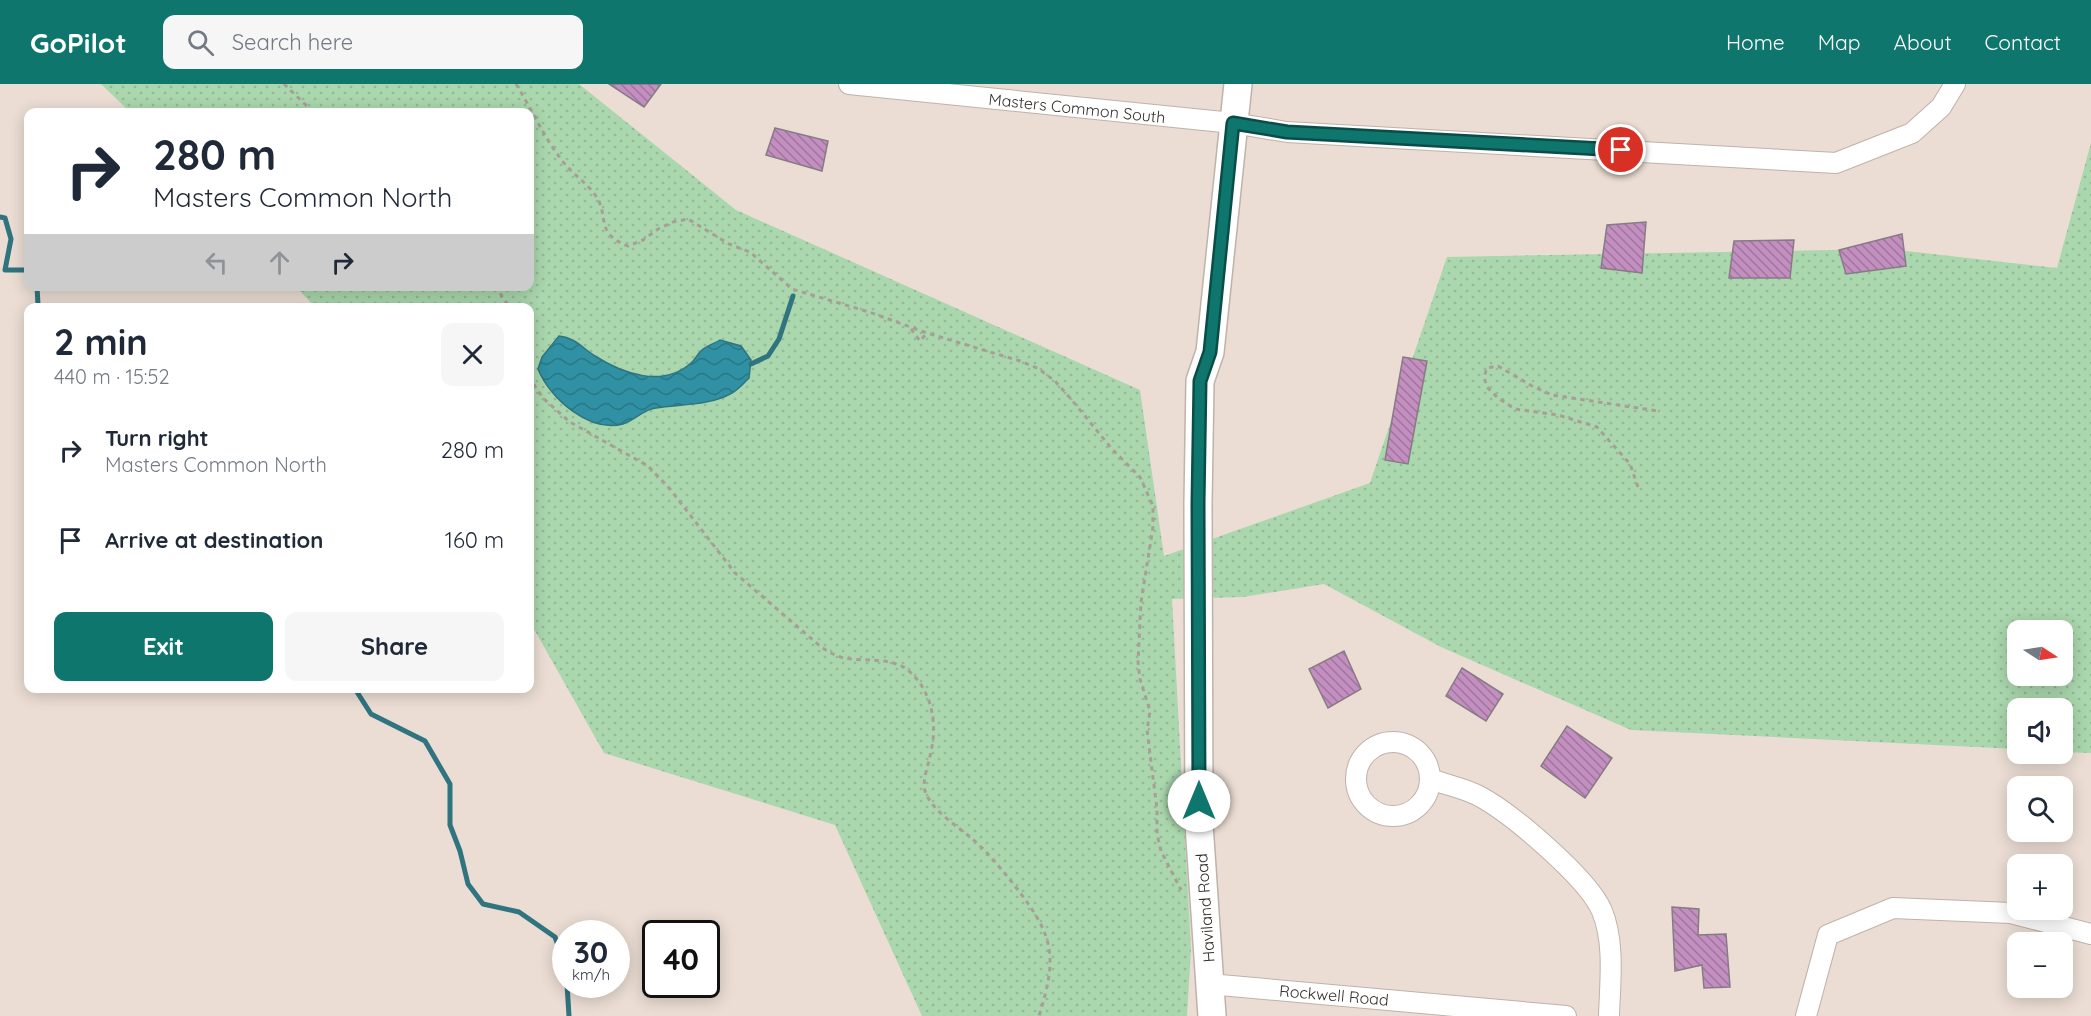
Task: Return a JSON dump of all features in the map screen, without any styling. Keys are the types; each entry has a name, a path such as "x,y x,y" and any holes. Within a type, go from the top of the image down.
{"street":[{"name":"Masters Common South","path":"849,84 1233,123 1287,132 1836,163 1912,133 1941,106 1955,84"},
{"name":"Haviland Road","path":"1212,1016 1199,824 1200,381 1210,352 1238,84"},
{"path":"1431,780 1478,795 1529,831 1592,892 1602,912 1610,950 1609,1016"},
{"path":"1806,1016 1828,935 1893,908 2011,913 2091,934"},
{"name":"Rockwell Road","path":"1209,984 1566,1016"}],"path":[{"path":"284,84 309,108"},
{"path":"516,84 530,108"},
{"path":"534,115 570,172 594,192 602,210 606,233 614,240 628,246 673,222 688,219 729,243 750,252 792,289 869,312 1039,369 1055,381 1112,449 1140,477 1153,506 1153,527 1141,602 1138,662 1140,679 1150,711 1147,730 1157,834 1161,851 1182,894"},
{"path":"910,327 920,341 927,333"},
{"path":"1638,487 1630,464 1597,427 1558,415 1515,409 1498,398 1487,387 1484,377 1487,368 1498,366 1552,395 1658,411"},
{"path":"534,386 543,398 570,422 654,471 735,573 819,646 833,655 845,658 898,664 908,670 917,681 927,695 934,727 924,790 939,811 977,843 1006,874 1031,906 1048,939 1049,976 1039,1016"}],"green space":[{"path":"101,84 579,84 736,210 1140,390 1164,556 1370,483 1447,257 1888,249 2057,268 2091,143 2091,753 2073,752 2073,698 2007,698 2007,749 1631,730 1441,647 1324,584 1243,597 1172,599 1191,949 1187,1016 922,1016 835,825 604,753 534,629 534,303 311,303 300,291 534,291 534,108 126,108"}],"water":[{"path":"559,336 574,341 595,356 618,368 630,373 656,377 680,371 702,350 720,340 741,346 751,360 749,378 734,392 714,400 652,409 623,424 597,423 561,402 538,369 542,357"}],"building":[{"path":"609,84 661,84 644,107"},
{"path":"775,128 828,141 822,171 766,155"},
{"path":"1646,222 1642,273 1601,268 1607,225"},
{"path":"1902,234 1906,266 1846,274 1839,250"},
{"path":"1794,240 1790,278 1729,278 1734,241"},
{"path":"1403,357 1427,361 1408,464 1385,460"},
{"path":"1344,651 1361,689 1328,708 1309,669"},
{"path":"1462,668 1503,694 1486,721 1446,696"},
{"path":"1567,726 1612,758 1585,798 1541,766"},
{"path":"1672,907 1699,909 1698,935 1726,934 1730,987 1704,988 1702,965 1675,971"}],"waterway":[{"path":"0,217 5,218 11,239 5,270 24,270"},
{"path":"37,291 38,303"},
{"path":"751,364 768,356 779,339 793,296"},
{"path":"358,693 371,714 425,741 450,784 450,825 460,851 468,884 483,904 519,912 552,935"},
{"path":"568,998 569,1016"}],"route":[{"path":"1199,801 1200,381 1210,352 1233,123 1287,132 1621,150"}]}
